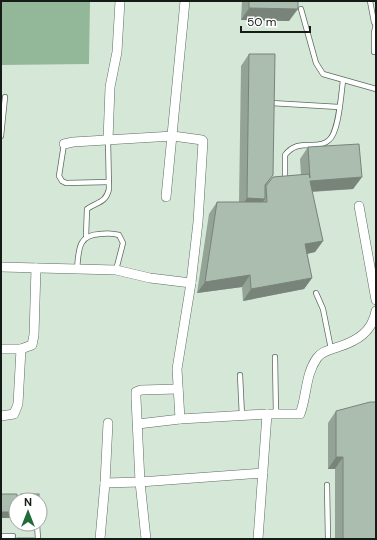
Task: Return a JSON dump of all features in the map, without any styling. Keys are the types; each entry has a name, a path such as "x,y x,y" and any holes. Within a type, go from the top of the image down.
{"street":[{"path":"108,140 110,87 117,52 120,1"},
{"path":"166,197 185,1"},
{"path":"64,144 173,136 202,140 198,222 191,284 177,369 180,419"},
{"path":"359,206 376,300"},
{"path":"1,267 116,270 150,278 191,284"},
{"path":"1,349 21,350 32,346 36,268"},
{"path":"138,424 180,419 271,414 300,414 309,374 317,357 330,349 360,338 368,330 374,319 376,311"},
{"path":"1,416 14,414 18,404 21,350"},
{"path":"146,539 140,482 136,392 141,390 178,389"},
{"path":"258,539 263,472 271,414"},
{"path":"100,539 108,423"},
{"path":"105,483 140,482 263,472"}],"lane":[{"path":"370,1 374,22 376,24 374,33 374,52"},
{"path":"301,9 316,64 323,74 343,81 376,89"},
{"path":"285,180 285,155 290,149 298,145 318,145 329,140 335,132 343,81"},
{"path":"1,136 5,97"},
{"path":"271,103 339,106"},
{"path":"86,236 87,209 94,204 103,201 107,196 109,182 108,140"},
{"path":"64,144 59,176 62,181 66,183 109,182"},
{"path":"77,269 79,249 81,242 86,236 112,233 119,235 123,243 116,270"},
{"path":"316,293 323,309 330,349"},
{"path":"271,414 274,357"},
{"path":"240,376 242,416"},
{"path":"327,485 328,539"},
{"path":"1,536 13,536"}],"shaded area":[{"path":"1,1 90,1 89,64 1,65"}],"building":[{"path":"249,1 298,1 298,9 249,8"},
{"path":"249,54 275,54 273,175 265,185 265,199 247,198"},
{"path":"359,144 362,177 310,181 323,241 305,244 312,278 251,289 250,275 205,282 217,202 267,202 266,186 273,177 309,174 310,178 308,147"},
{"path":"370,402 376,402 376,539 343,539 343,457 336,457 336,411"},
{"path":"1,494 8,494 8,512 1,512"},
{"path":"34,538 34,539 17,539"}]}
